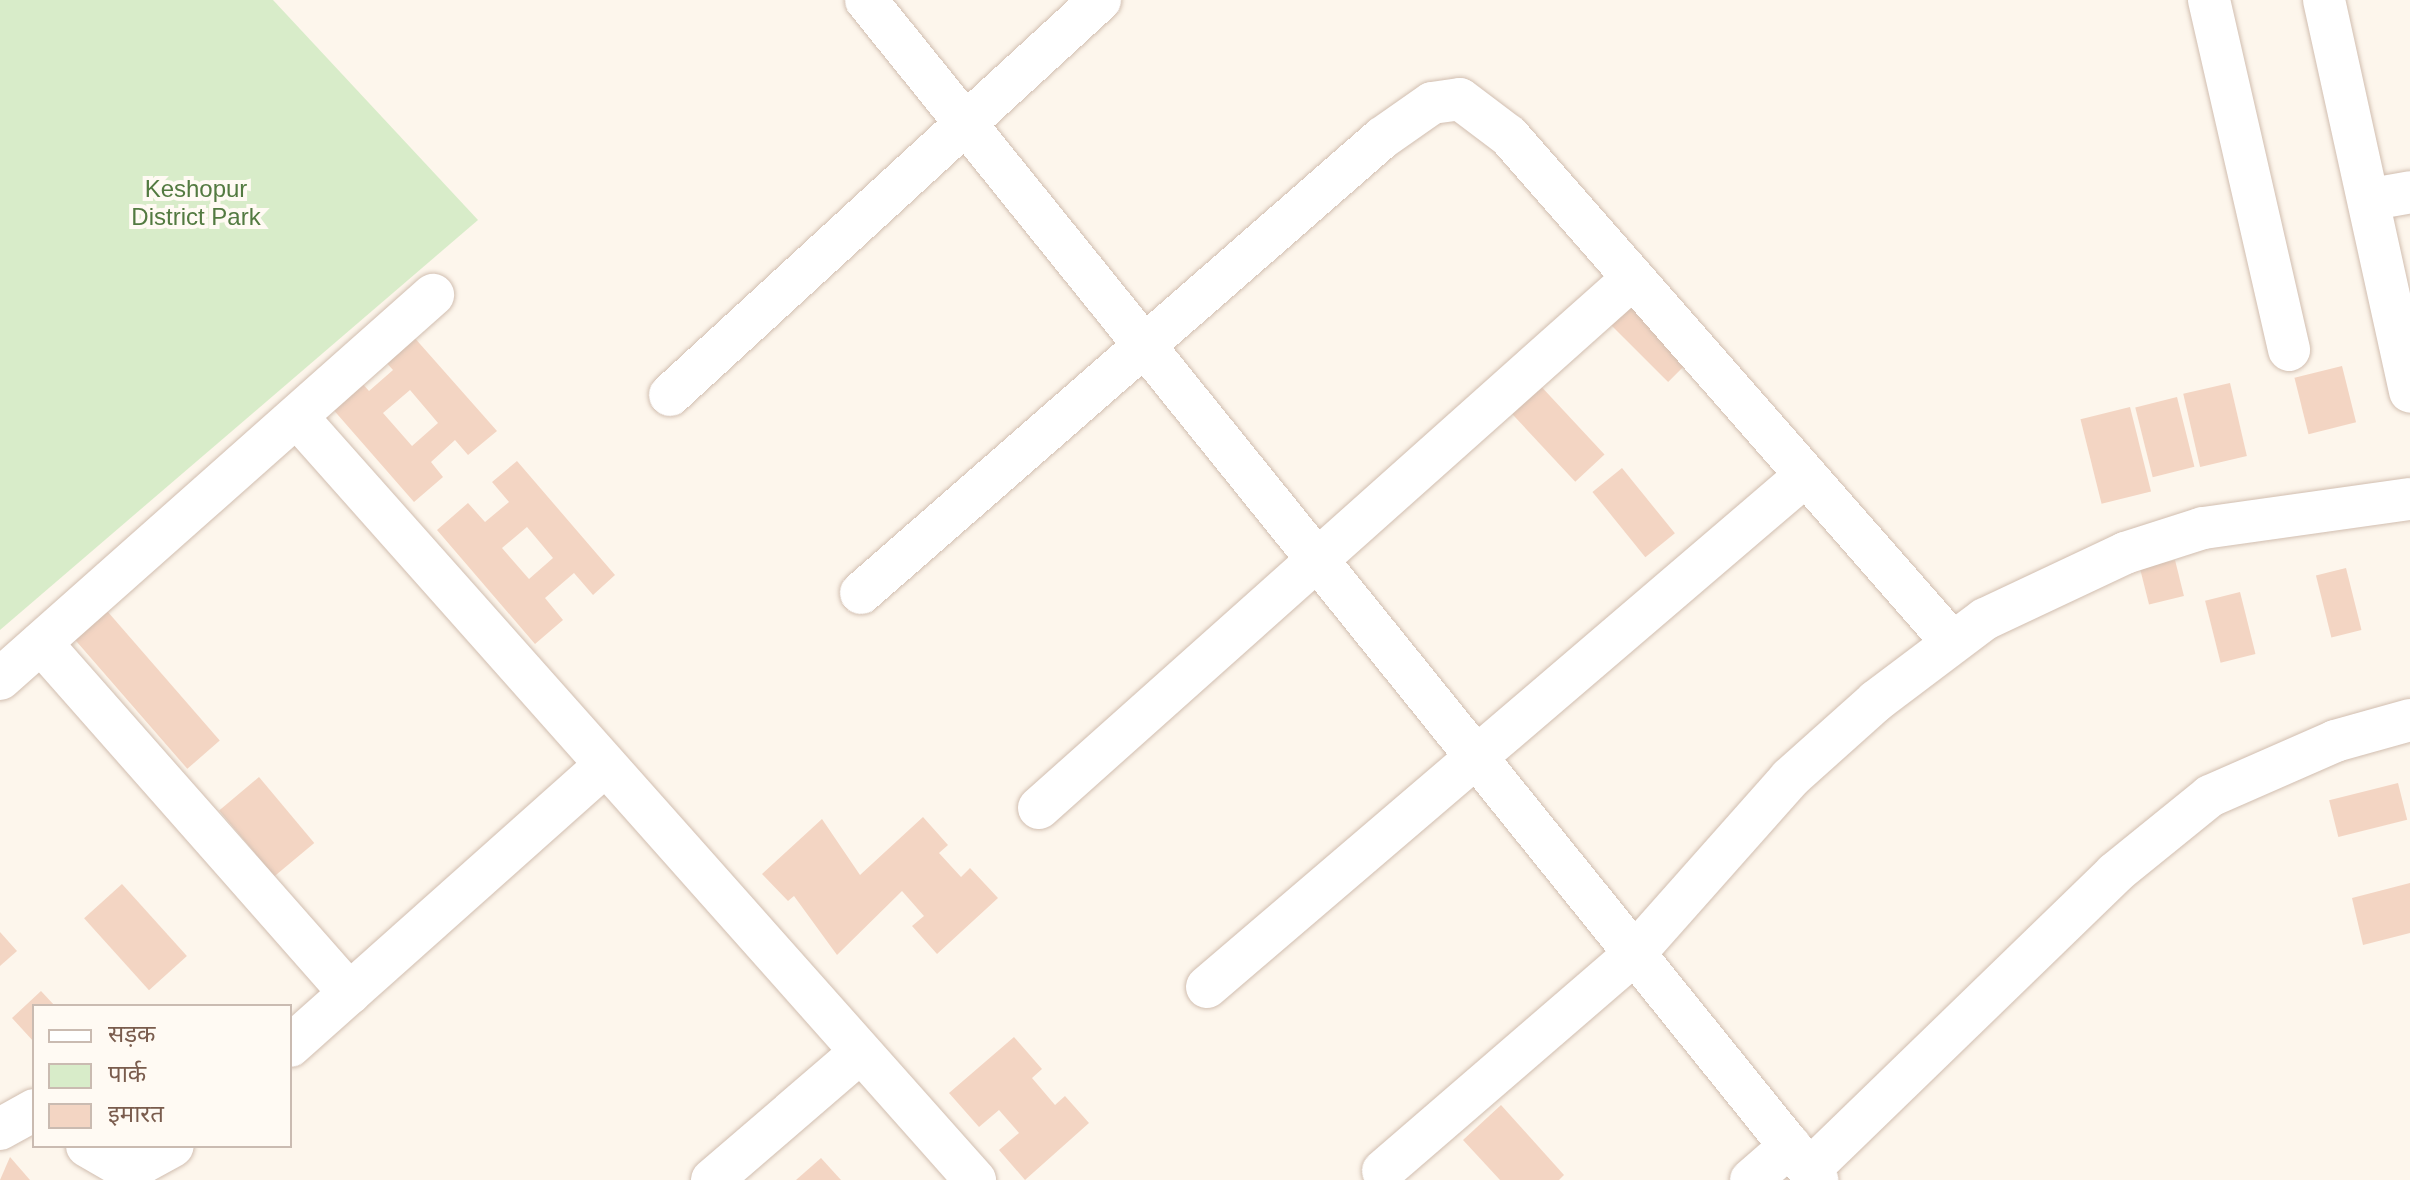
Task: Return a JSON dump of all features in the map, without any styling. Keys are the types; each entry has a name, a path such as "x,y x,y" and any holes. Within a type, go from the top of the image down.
{"street":[{"path":"866,0 1805,1166"},
{"path":"670,395 967,127 1100,0"},
{"path":"2209,0 2289,350"},
{"path":"2324,0 2391,195 2410,392"},
{"path":"861,593 1146,350 1382,138 1432,103 1460,99 1509,136 1952,642"},
{"path":"1039,808 1315,558 1633,278"},
{"path":"0,679 433,295"},
{"path":"297,417 975,1180"},
{"path":"1207,987 1806,475"},
{"path":"1383,1171 1634,954 1790,778 1952,642 2125,553 2203,528 2410,499"},
{"path":"41,643 350,993"},
{"path":"1751,1180 1805,1166 2115,873 2210,796 2335,741 2410,720"},
{"path":"292,1044 605,765"},
{"path":"712,1180 861,1052"},
{"path":"0,1129 32,1111"},
{"path":"91,1148 117,1163 155,1163"}],"green space":[{"name":"Keshopur District Park","path":"0,0 273,0 478,220 0,630"}],"building":[{"path":"1637,293 1697,353 1668,382 1608,322"},
{"path":"405,327 497,431 468,455 455,440 431,462 443,477 414,502 324,399 353,373 369,391 393,370 377,352","holes":["410,390 438,423 412,446 383,413"]},
{"path":"2342,366 2356,422 2308,434 2294,378"},
{"path":"1537,382 1605,454 1575,482 1508,409"},
{"path":"2230,383 2247,456 2200,467 2183,394"},
{"path":"2177,397 2194,467 2153,477 2135,407"},
{"path":"2130,407 2151,491 2102,504 2081,419"},
{"path":"517,461 615,575 593,595 574,573 545,598 563,620 535,644 437,530 468,503 485,522 509,502 492,482","holes":["527,527 553,558 529,579 502,548"]},
{"path":"1622,468 1675,533 1645,557 1592,492"},
{"path":"2175,560 2184,596 2149,605 2140,569"},
{"path":"2346,568 2361,630 2331,638 2316,575"},
{"path":"2240,592 2255,654 2221,663 2205,601"},
{"path":"101,604 220,741 187,769 69,632"},
{"path":"259,777 314,843 274,876 219,810"},
{"path":"2398,783 2407,820 2338,837 2329,800"},
{"path":"923,817 948,845 939,853 961,877 970,868 998,898 937,954 912,926 924,916 902,891 837,955 794,896 788,901 762,874 822,819 860,875"},
{"path":"2410,883 2410,933 2363,945 2352,898"},
{"path":"122,884 187,956 149,990 84,918"},
{"path":"0,932 17,951 0,966"},
{"path":"41,991 53,1004 32,1004 32,1040 12,1018"},
{"path":"1014,1037 1042,1069 1032,1078 1055,1105 1065,1096 1089,1123 1025,1180 999,1150 1019,1133 999,1110 979,1127 949,1093"},
{"path":"1501,1105 1564,1175 1559,1180 1500,1180 1463,1140"},
{"path":"10,1157 30,1180 0,1180"},
{"path":"821,1158 841,1180 796,1180"}]}
